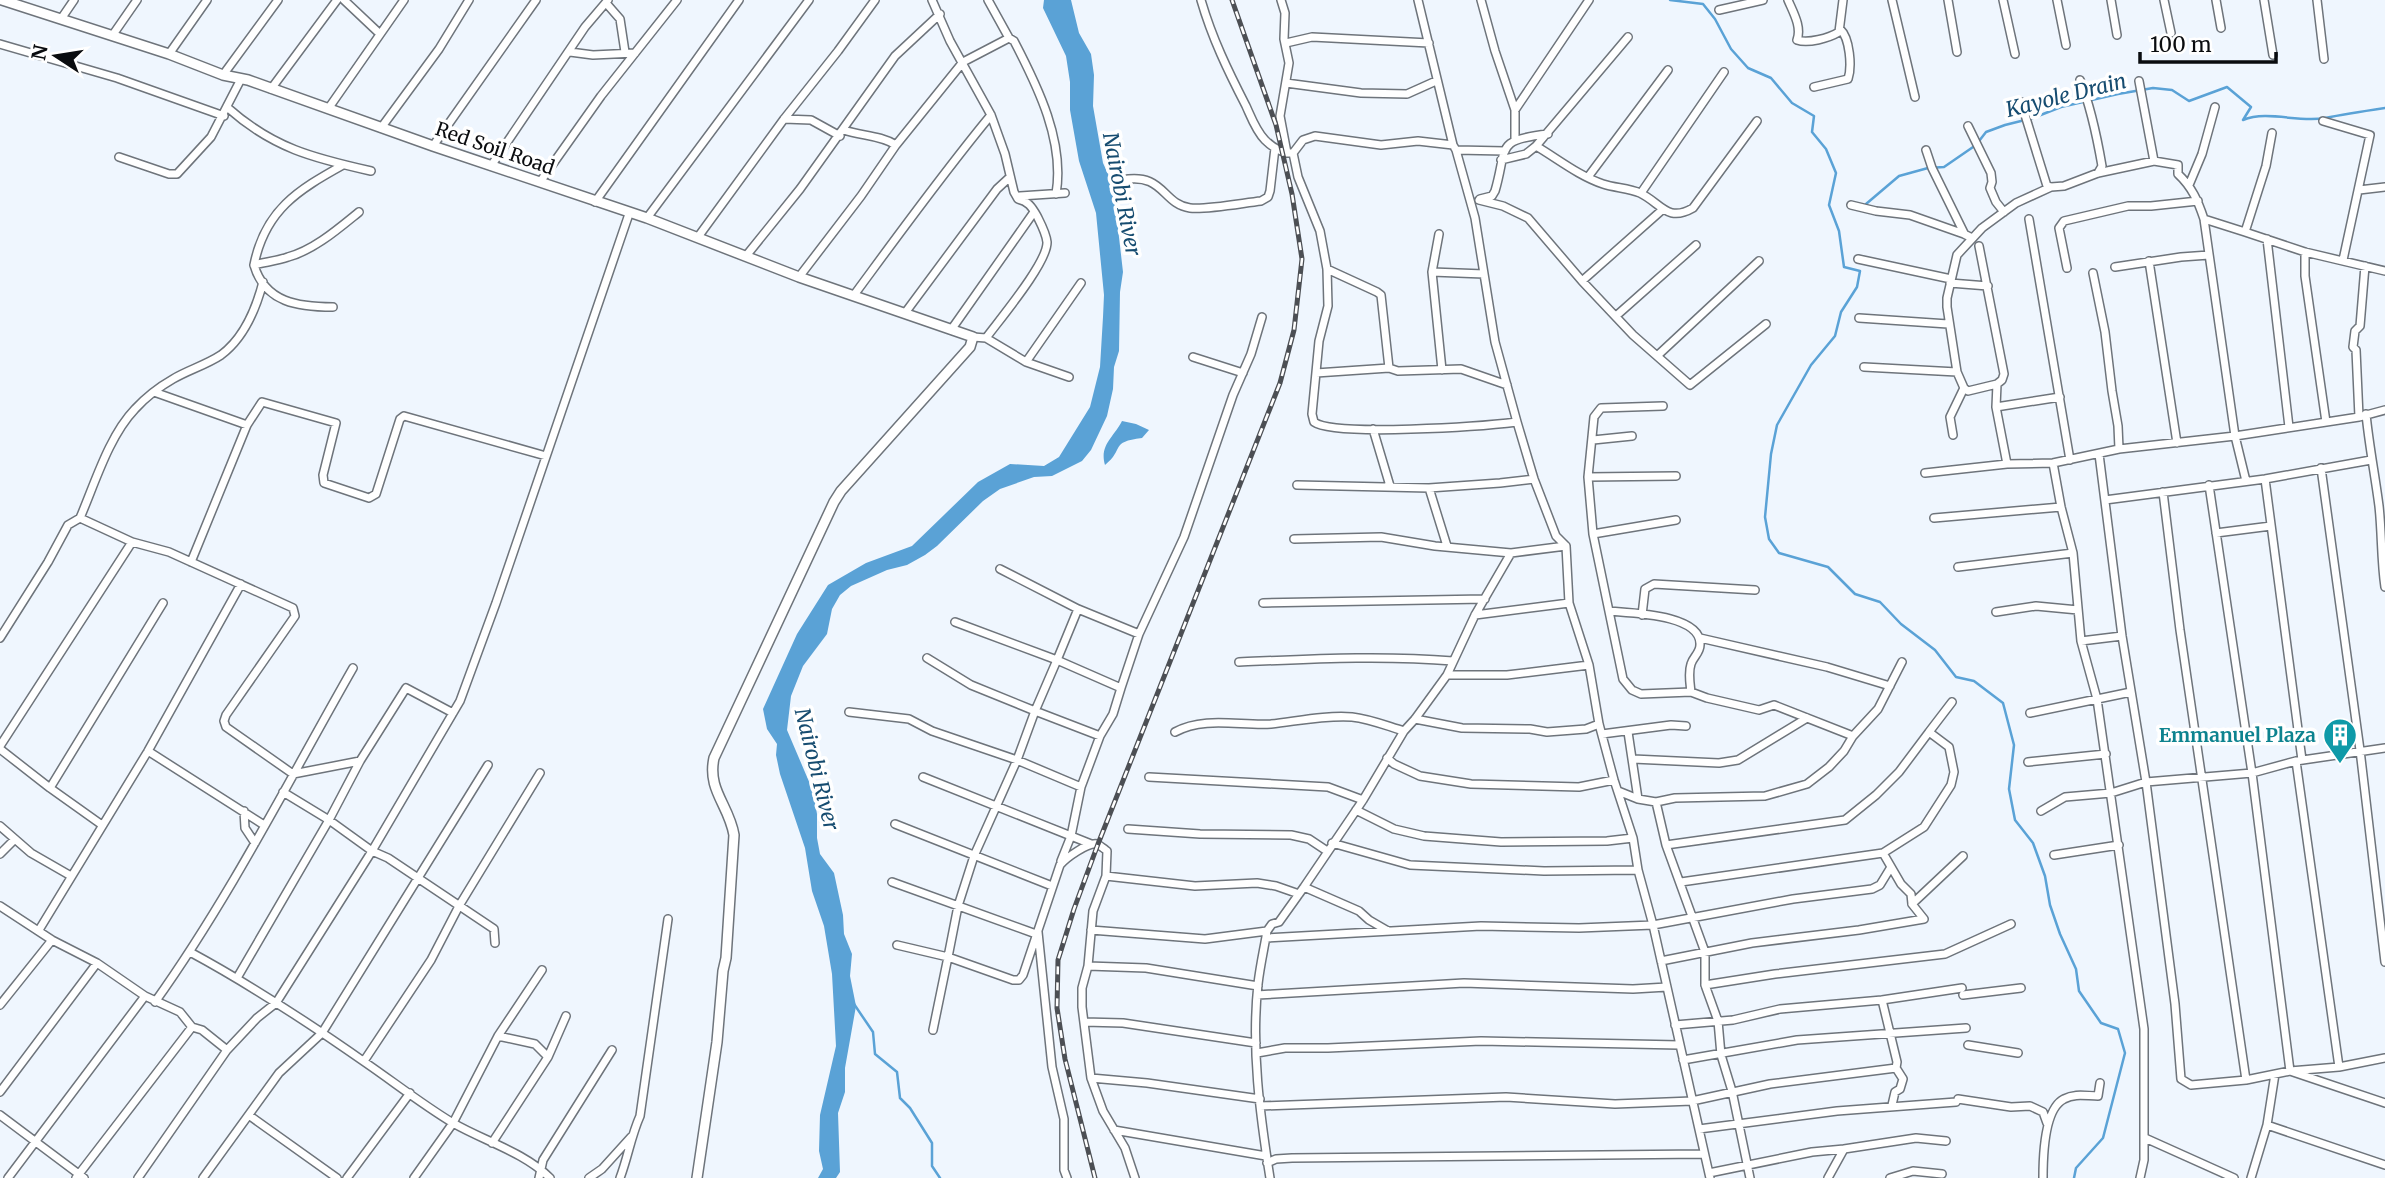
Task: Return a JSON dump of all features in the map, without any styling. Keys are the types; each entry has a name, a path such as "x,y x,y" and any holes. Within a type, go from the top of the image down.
{"street":[{"name":"Red Soil Road","path":"5,0 647,218 799,277 973,337"},
{"path":"61,19 74,0"},
{"path":"112,36 137,0"},
{"path":"169,54 207,0"},
{"path":"223,75 278,0"},
{"path":"271,89 337,0"},
{"path":"344,0 380,34"},
{"path":"328,109 404,0"},
{"path":"382,128 439,49 469,0"},
{"path":"433,146 536,0"},
{"path":"540,182 601,96 677,0"},
{"path":"595,202 739,0"},
{"path":"647,218 809,0"},
{"path":"698,237 875,0"},
{"path":"932,0 950,41 991,115 1016,197"},
{"path":"988,0 1032,75 1046,113 1059,166 1061,194 1016,197"},
{"path":"1201,0 1230,76 1263,138 1275,148 1290,153"},
{"path":"1281,0 1285,13 1284,39 1289,70 1280,116 1298,177 1320,231 1327,268 1328,306 1319,341 1312,414 1317,425 1408,430 1517,422"},
{"path":"1418,0 1436,81 1473,211 1492,329 1517,422 1556,536 1566,546 1569,603 1589,665 1599,724 1614,780 1633,838 1638,870 1653,925 1709,1175 1812,1152 1916,1138 1946,1141"},
{"path":"1473,211 1479,200 1492,196 1495,191 1501,160 1515,139 1515,110 1495,51 1482,0"},
{"path":"1515,110 1589,0"},
{"path":"1719,10 1763,0"},
{"path":"1788,0 1798,27 1797,40 1803,42 1833,35 1840,29 1843,0"},
{"path":"1892,0 1915,97"},
{"path":"1948,0 1957,52"},
{"path":"2003,0 2015,54"},
{"path":"2057,0 2066,45"},
{"path":"2111,0 2117,35"},
{"path":"2164,0 2171,33"},
{"path":"2216,0 2221,28"},
{"path":"2264,0 2273,55"},
{"path":"2317,0 2324,59"},
{"path":"491,166 585,27 607,1 620,19 625,52"},
{"path":"747,256 842,133 895,56 940,14"},
{"path":"1814,88 1848,79 1848,44 1844,32 1840,29"},
{"path":"1286,43 1312,37 1429,43"},
{"path":"1501,160 1525,154 1536,146 1628,37"},
{"path":"799,277 862,196 896,145 963,62 1009,38"},
{"path":"0,44 226,112 262,135 298,153 371,171"},
{"path":"570,52 593,55 635,53"},
{"path":"1588,177 1668,70"},
{"path":"1641,193 1724,72"},
{"path":"118,158 177,174 212,136 241,79"},
{"path":"2080,80 2091,111 2100,153 2102,166 2098,173"},
{"path":"1286,83 1362,93 1407,94 1436,81"},
{"path":"2139,81 2154,161"},
{"path":"2021,103 2047,186 2051,187"},
{"path":"2189,185 2202,155 2215,107"},
{"path":"854,295 947,169 991,115"},
{"path":"784,119 811,120 842,133 863,133 896,145"},
{"path":"1536,146 1603,184 1641,193 1662,210 1675,214 1685,213 1693,208 1757,121"},
{"path":"2323,121 2369,134 2343,260"},
{"path":"1968,126 1991,173 1990,188 2004,212"},
{"path":"1515,139 1548,134"},
{"path":"2245,232 2266,166 2272,134"},
{"path":"1290,153 1303,140 1315,136 1381,145 1418,141 1505,151"},
{"path":"1122,180 1136,177 1149,180 1178,202 1191,208 1261,201 1268,197 1270,191 1275,148"},
{"path":"1926,150 1968,236"},
{"path":"1979,246 1989,286 2004,374 1997,384 1968,391 1957,372 1948,324 1947,298 1956,258 1968,236 2016,203 2051,187 2064,186 2098,173 2154,161 2178,165 2178,174 2189,185 2204,219 2235,436 2246,481"},
{"path":"332,307 304,307 281,299 257,275 254,265 257,249 274,214 307,185 344,164"},
{"path":"905,313 997,189 1010,177"},
{"path":"2359,190 2385,187"},
{"path":"986,338 1044,256 1047,243 1043,228 1034,212 1026,201 1016,197"},
{"path":"1479,200 1503,206 1528,218 1582,281 1690,385 1766,324"},
{"path":"2067,268 2059,228 2064,221 2128,206 2198,201"},
{"path":"1851,205 1910,215 1968,236"},
{"path":"1582,281 1662,210"},
{"path":"254,265 290,257 305,250 359,212"},
{"path":"951,330 1034,212"},
{"path":"138,1178 227,1050 257,1018 276,1003 372,852 460,701 629,214"},
{"path":"2029,219 2070,460"},
{"path":"2204,219 2305,251 2385,271"},
{"path":"1439,234 1432,272 1442,370"},
{"path":"2267,239 2290,427"},
{"path":"1616,316 1696,245"},
{"path":"2305,251 2305,276 2326,422"},
{"path":"2116,267 2181,257 2209,256"},
{"path":"1858,259 1950,281 1989,286"},
{"path":"1657,356 1759,261"},
{"path":"2149,261 2176,443"},
{"path":"2365,266 2360,326 2355,331 2353,347 2356,350 2362,415 2382,509 2381,564 2385,587"},
{"path":"1327,268 1381,295 1389,368"},
{"path":"1432,272 1484,274"},
{"path":"2093,273 2105,332 2119,449"},
{"path":"80,518 119,428 135,409 172,379 221,355 234,342 249,322 258,303 263,282"},
{"path":"1026,362 1082,283"},
{"path":"897,945 948,957 1016,981 1023,975 1071,836 1081,787 1100,736 1113,714 1139,634 1184,537 1262,317"},
{"path":"1859,318 1948,324"},
{"path":"696,1178 717,1042 729,931 734,835 732,821 713,784 713,758 834,502 970,347 973,337 986,338 1026,362 1069,377"},
{"path":"1194,357 1243,373"},
{"path":"1864,367 1957,372"},
{"path":"1316,373 1389,368 1398,371 1466,371 1507,385"},
{"path":"1997,384 1996,407 2007,464"},
{"path":"1953,435 1950,417 1964,388"},
{"path":"155,392 247,425"},
{"path":"1996,407 2060,397"},
{"path":"191,562 247,425 262,402 336,423 323,475 324,483 369,498 376,494 400,419 404,416 546,456"},
{"path":"1663,406 1601,408 1594,417 1588,477 1593,534 1620,673 1627,685 1641,694 1690,692 1704,698 1759,710 1774,705 1853,736"},
{"path":"1925,473 2007,464 2053,463 2119,449 2235,436 2385,410"},
{"path":"1373,429 1390,486"},
{"path":"1593,440 1632,436"},
{"path":"2099,454 2122,636 2146,782 2175,1004 2179,1075 2191,1085 2246,1080 2385,1058"},
{"path":"2105,500 2265,479 2371,460"},
{"path":"2053,463 2073,553 2081,641 2097,699 2106,754 2144,1029 2145,1138 2140,1178"},
{"path":"2322,468 2385,962"},
{"path":"1588,477 1676,476"},
{"path":"1297,485 1429,488 1534,478"},
{"path":"2265,479 2339,1067"},
{"path":"2210,485 2252,773 2290,1071"},
{"path":"1429,488 1447,546"},
{"path":"2164,492 2180,630 2246,1080"},
{"path":"1934,518 2061,506"},
{"path":"0,638 68,525 80,518 132,542 169,552 293,608 295,616 224,721 231,732 293,774 360,761"},
{"path":"1593,534 1676,520"},
{"path":"2216,533 2272,526"},
{"path":"1294,539 1381,537 1511,552 1566,546"},
{"path":"103,825 50,788 0,747 132,542"},
{"path":"1270,1178 1256,1053 1257,995 1266,934 1272,924 1279,922 1304,887 1363,800 1404,731 1447,675 1475,615 1511,552"},
{"path":"1958,567 2073,553"},
{"path":"1000,569 1078,609 1139,634"},
{"path":"1642,615 1644,589 1654,583 1755,590"},
{"path":"39,930 148,751 242,584"},
{"path":"1263,603 1485,599"},
{"path":"50,788 163,603"},
{"path":"1475,615 1569,603"},
{"path":"1996,612 2036,606 2078,610"},
{"path":"933,1030 958,906 974,856 1017,760 1078,609"},
{"path":"1609,611 1678,619 1700,638 1827,667 1890,687"},
{"path":"955,622 1057,660 1121,688"},
{"path":"2081,641 2122,636"},
{"path":"1690,692 1690,666 1699,651 1700,638"},
{"path":"1239,662 1359,657 1453,661"},
{"path":"927,658 971,685 1100,736"},
{"path":"1618,791 1638,799 1656,802 1675,798 1765,796 1807,784 1829,767 1878,709 1902,662"},
{"path":"1447,675 1507,675 1589,665"},
{"path":"155,1002 190,953 353,668"},
{"path":"237,978 329,820 360,761 406,688 453,713"},
{"path":"2030,713 2131,692"},
{"path":"1666,845 1845,820 1899,772 1952,702"},
{"path":"849,712 909,719 932,731 1017,760 1081,787"},
{"path":"1175,732 1208,723 1255,724 1345,717 1367,720 1404,731"},
{"path":"1633,759 1719,762 1738,760 1807,718"},
{"path":"1415,719 1462,727 1547,732 1586,729 1599,724"},
{"path":"1602,734 1671,725 1686,726"},
{"path":"1628,732 1638,799"},
{"path":"1681,882 1883,853 1919,832 1946,795 1954,772 1948,747 1929,732"},
{"path":"2041,811 2065,797 2111,793 2146,782 2252,773 2299,760 2385,748"},
{"path":"148,751 264,825"},
{"path":"2028,762 2106,754"},
{"path":"1387,758 1420,776 1471,784 1579,788 1614,780"},
{"path":"203,1178 279,1073 322,1032 488,765"},
{"path":"364,1061 430,960 459,906 540,773"},
{"path":"923,777 1091,844 1098,844 1107,851 1106,876 1096,900 1082,994 1084,1022 1091,1077 1103,1111 1125,1148 1135,1178"},
{"path":"1149,777 1328,787 1363,800"},
{"path":"283,792 494,929 495,943"},
{"path":"1656,802 1666,845 1705,952 1705,985 1718,1021 1721,1055 1732,1091 1751,1178"},
{"path":"1356,810 1394,829 1424,836 1501,842 1607,841 1633,838"},
{"path":"244,811 243,820 247,832 255,843"},
{"path":"895,824 1052,886"},
{"path":"0,826 31,853 71,876"},
{"path":"1128,829 1200,834 1292,835 1309,839 1327,851"},
{"path":"0,854 14,840"},
{"path":"1332,843 1410,865 1552,872 1638,870"},
{"path":"1060,865 1072,854 1091,844"},
{"path":"2054,855 2119,845"},
{"path":"1661,961 1752,943 1883,927 1924,919 1912,904 1911,894 1883,853"},
{"path":"1912,904 1963,856"},
{"path":"1091,930 1205,939 1266,934 1481,926 1579,928 1653,925 1793,899 1872,889 1880,885 1891,867"},
{"path":"1106,876 1195,886 1257,883 1299,894"},
{"path":"892,882 1037,931"},
{"path":"1304,887 1359,911 1388,931"},
{"path":"0,917 3,907 52,940 97,963 155,1002 180,1012 192,1027 202,1030 227,1050"},
{"path":"620,1178 629,1153 631,1137 640,1116 668,919"},
{"path":"1705,985 1945,954 2011,924"},
{"path":"1037,931 1052,1067 1064,1119 1064,1170 1067,1178"},
{"path":"0,1005 52,940"},
{"path":"190,953 237,978 322,1032 453,1123 550,1178"},
{"path":"0,1093 97,963"},
{"path":"1088,966 1138,967 1258,986"},
{"path":"414,1178 453,1123 498,1036 542,970"},
{"path":"1257,995 1464,983 1633,989 1667,987"},
{"path":"1675,1025 1718,1021 1780,1009 2021,988"},
{"path":"8,1178 145,996"},
{"path":"1882,1000 1897,1062 1896,1069 1903,1079 1900,1089 1895,1092 1892,1105"},
{"path":"492,1143 548,1057 566,1016"},
{"path":"1084,1022 1123,1023 1256,1043"},
{"path":"0,1115 79,1177 192,1027"},
{"path":"1683,1060 1797,1040 1966,1027"},
{"path":"498,1036 535,1044 548,1057"},
{"path":"1256,1053 1286,1048 1491,1040 1679,1045"},
{"path":"1968,1045 2018,1053"},
{"path":"540,1174 542,1160 612,1050"},
{"path":"1091,1077 1147,1083 1260,1102 1506,1097 1615,1104 1692,1101 1770,1084 1896,1069"},
{"path":"2290,1071 2385,1103"},
{"path":"2251,1178 2267,1125 2275,1074"},
{"path":"2047,1123 2057,1104 2064,1099 2077,1095 2098,1096 2100,1083"},
{"path":"347,1178 410,1093"},
{"path":"1699,1129 1892,1105 1957,1101 2012,1107 2030,1106 2043,1112 2047,1123 2048,1135 2043,1147 2043,1178"},
{"path":"250,1116 337,1178"},
{"path":"2267,1125 2385,1165"},
{"path":"1114,1130 1267,1159 1704,1154"},
{"path":"589,1178 631,1137"},
{"path":"2145,1138 2234,1178"},
{"path":"1828,1178 1844,1149"},
{"path":"1890,1178 1913,1171 1942,1174"}],"water":[{"path":"1044,0 1071,0 1079,33 1091,54 1094,75 1093,106 1103,163 1113,185 1123,272 1119,351 1114,367 1113,389 1107,416 1091,450 1082,461 1052,476 1034,477 1000,489 983,501 925,555 907,565 887,570 851,586 840,595 832,609 827,634 803,666 791,696 787,730 813,791 820,854 834,873 844,934 852,954 850,976 856,1006 845,1068 845,1092 838,1113 840,1172 836,1178 818,1178 823,1169 819,1151 820,1115 836,1046 832,974 824,926 812,891 805,848 780,774 777,744 767,729 763,709 797,634 828,585 866,563 912,546 978,482 1010,464 1044,466 1059,457 1090,407 1100,367 1104,295 1096,213 1079,161 1070,110 1066,56 1043,8"},
{"path":"1122,421 1149,430 1142,438 1121,444 1105,465 1104,452"}],"waterway":[{"path":"1670,0 1703,4 1715,19 1731,49 1748,68 1771,78 1792,103 1814,116 1812,132 1826,149 1836,173 1829,205 1839,231 1844,267 1860,271 1857,287 1841,312 1835,336 1811,365 1777,425 1771,454 1765,517 1769,539 1779,553 1828,567 1855,594 1880,602 1901,624 1935,650 1956,677 1974,681 2003,703 2014,745 2009,789 2015,820 2033,843 2045,876 2050,905 2076,969 2079,991 2101,1023 2118,1029 2125,1053 2103,1138 2076,1168 2074,1178"},
{"name":"Kayole Drain","path":"1866,204 1899,176 1928,168 1944,167 1976,145 1986,132 2061,107 2118,94 2153,88 2172,90 2189,101 2227,87 2251,107 2243,120 2263,116 2315,119 2385,108"},
{"path":"854,1004 873,1032 875,1054 897,1072 900,1098 910,1108 932,1143 932,1166 940,1178"}],"railway":[{"path":"1095,1178 1065,1059 1057,1008 1058,960 1098,844 1280,383 1294,330 1302,259 1292,194 1276,125 1232,0"}],"place":[{"name":"Emmanuel Plaza","path":"2340,765"}],"water label":[{"name":"Nairobi River","path":"1122,194"},
{"name":"Nairobi River","path":"817,769"}]}
